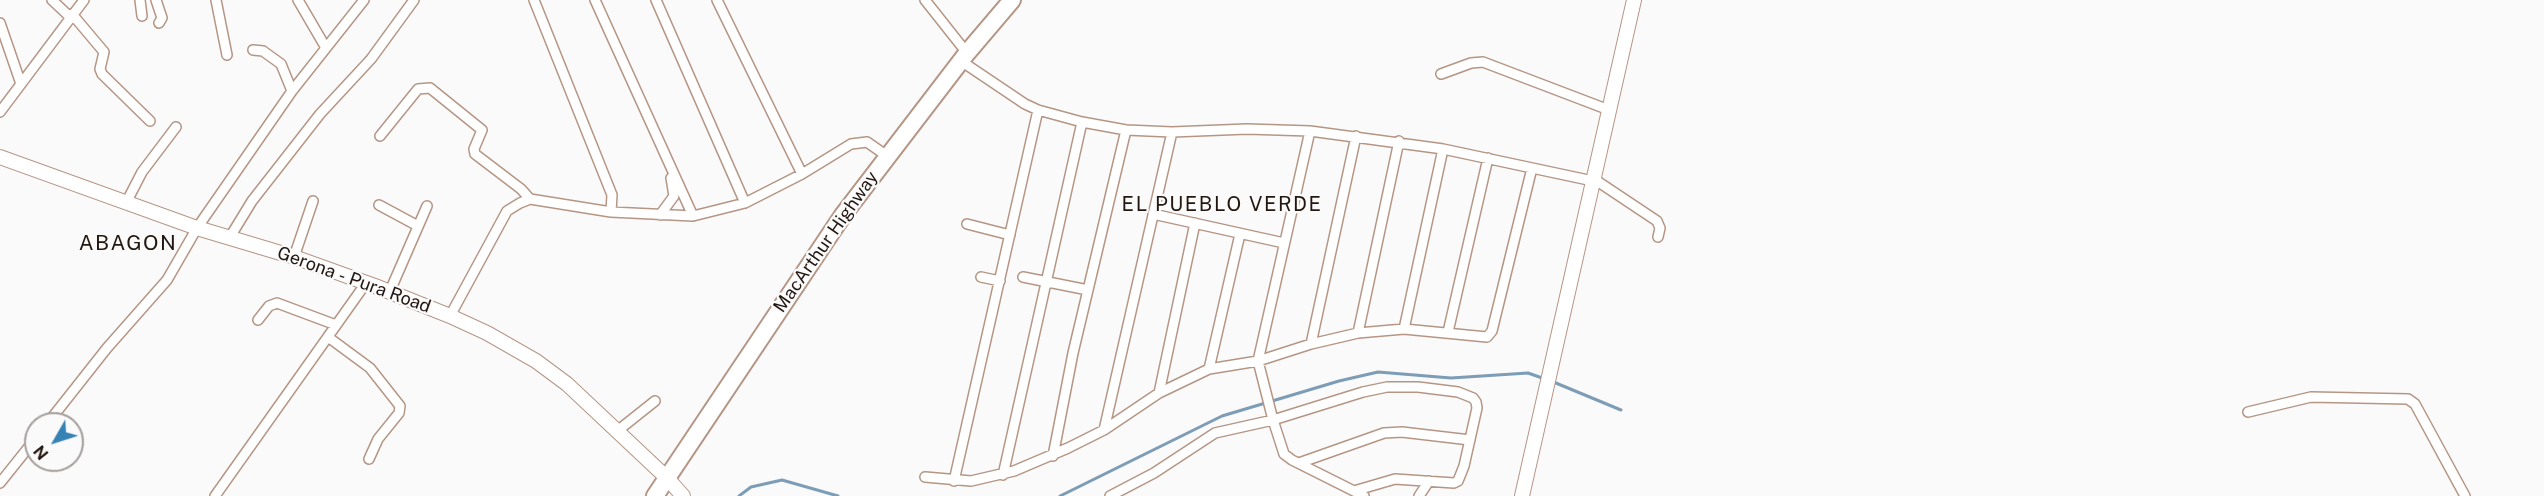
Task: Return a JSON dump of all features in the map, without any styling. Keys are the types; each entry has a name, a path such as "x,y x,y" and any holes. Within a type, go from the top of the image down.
{"highway":[{"name":"MacArthur Highway","path":"655,496 812,258 887,156 964,57 1012,0"}],"main road":[{"path":"1522,496 1634,0"},
{"name":"Gerona - Pura Road","path":"0,157 197,228 294,257 450,315 536,361 567,384 683,496"}],"street":[{"path":"52,0 71,16 104,52 105,57 100,69 102,74 150,122"},
{"path":"0,112 84,0"},
{"path":"140,0 142,16"},
{"path":"156,0 162,18 159,23"},
{"path":"216,0 227,55"},
{"path":"298,0 327,48"},
{"path":"57,412 107,348 167,280 197,228 292,91 364,0"},
{"path":"230,237 259,192 320,114 371,59 414,0"},
{"path":"534,0 612,195 611,212"},
{"path":"595,0 693,216"},
{"path":"656,0 746,203"},
{"path":"717,0 802,174"},
{"path":"925,0 964,57 1025,104 1038,110 1082,122 1126,130 1310,131 1400,141 1488,158 1594,180 1657,221 1660,228 1658,237"},
{"path":"0,23 21,84"},
{"path":"253,50 263,51 281,64 292,91"},
{"path":"1441,74 1471,63 1482,62 1610,110"},
{"path":"380,136 418,89 430,88 482,130 474,149 475,154 521,189 530,199"},
{"path":"954,481 1038,110"},
{"path":"1003,475 1082,122"},
{"path":"126,203 142,172 176,127"},
{"path":"1053,456 1088,290 1126,130"},
{"path":"1310,131 1258,361 1283,451 1299,463 1364,496"},
{"path":"1104,430 1172,132"},
{"path":"1311,344 1356,136"},
{"path":"1358,333 1400,141"},
{"path":"450,315 507,211 530,199 611,212 693,216 746,203 802,174 851,144 867,142 887,156"},
{"path":"1404,329 1443,149"},
{"path":"1448,332 1488,158"},
{"path":"660,215 674,196 669,167"},
{"path":"925,477 954,481 982,480 1003,475 1053,456 1104,430 1159,393 1209,369 1258,361 1311,344 1358,333 1404,329 1487,337 1491,334 1532,168"},
{"path":"294,257 313,201"},
{"path":"379,205 418,226"},
{"path":"390,291 427,206"},
{"path":"1153,214 1284,243"},
{"path":"1159,393 1196,223"},
{"path":"967,224 1010,235"},
{"path":"1209,369 1240,234"},
{"path":"981,277 1000,281"},
{"path":"1023,277 1088,290"},
{"path":"215,496 366,283"},
{"path":"258,320 269,306 277,303 336,326"},
{"path":"328,337 370,368 400,406 399,413 378,439 369,459"},
{"path":"1113,495 1154,473 1211,434 1272,416 1387,387 1419,387 1458,393 1473,398 1477,408 1461,477 1458,481 1454,483 1395,479 1354,491"},
{"path":"2248,412 2311,397 2408,399 2415,404 2465,496"},
{"path":"616,432 655,401"},
{"path":"1299,463 1384,433 1402,432 1470,440"},
{"path":"0,483 24,453"},
{"path":"1419,496 1430,481"}],"waterway":[{"path":"1060,496 1222,416 1339,381 1378,372 1451,378 1528,373 1545,379"},
{"path":"1551,381 1621,410"},
{"path":"739,496 751,487 782,480 838,496"}],"district":[{"name":"EL PUEBLO VERDE","path":"1222,205"},
{"name":"ABAGON","path":"128,244"}]}
